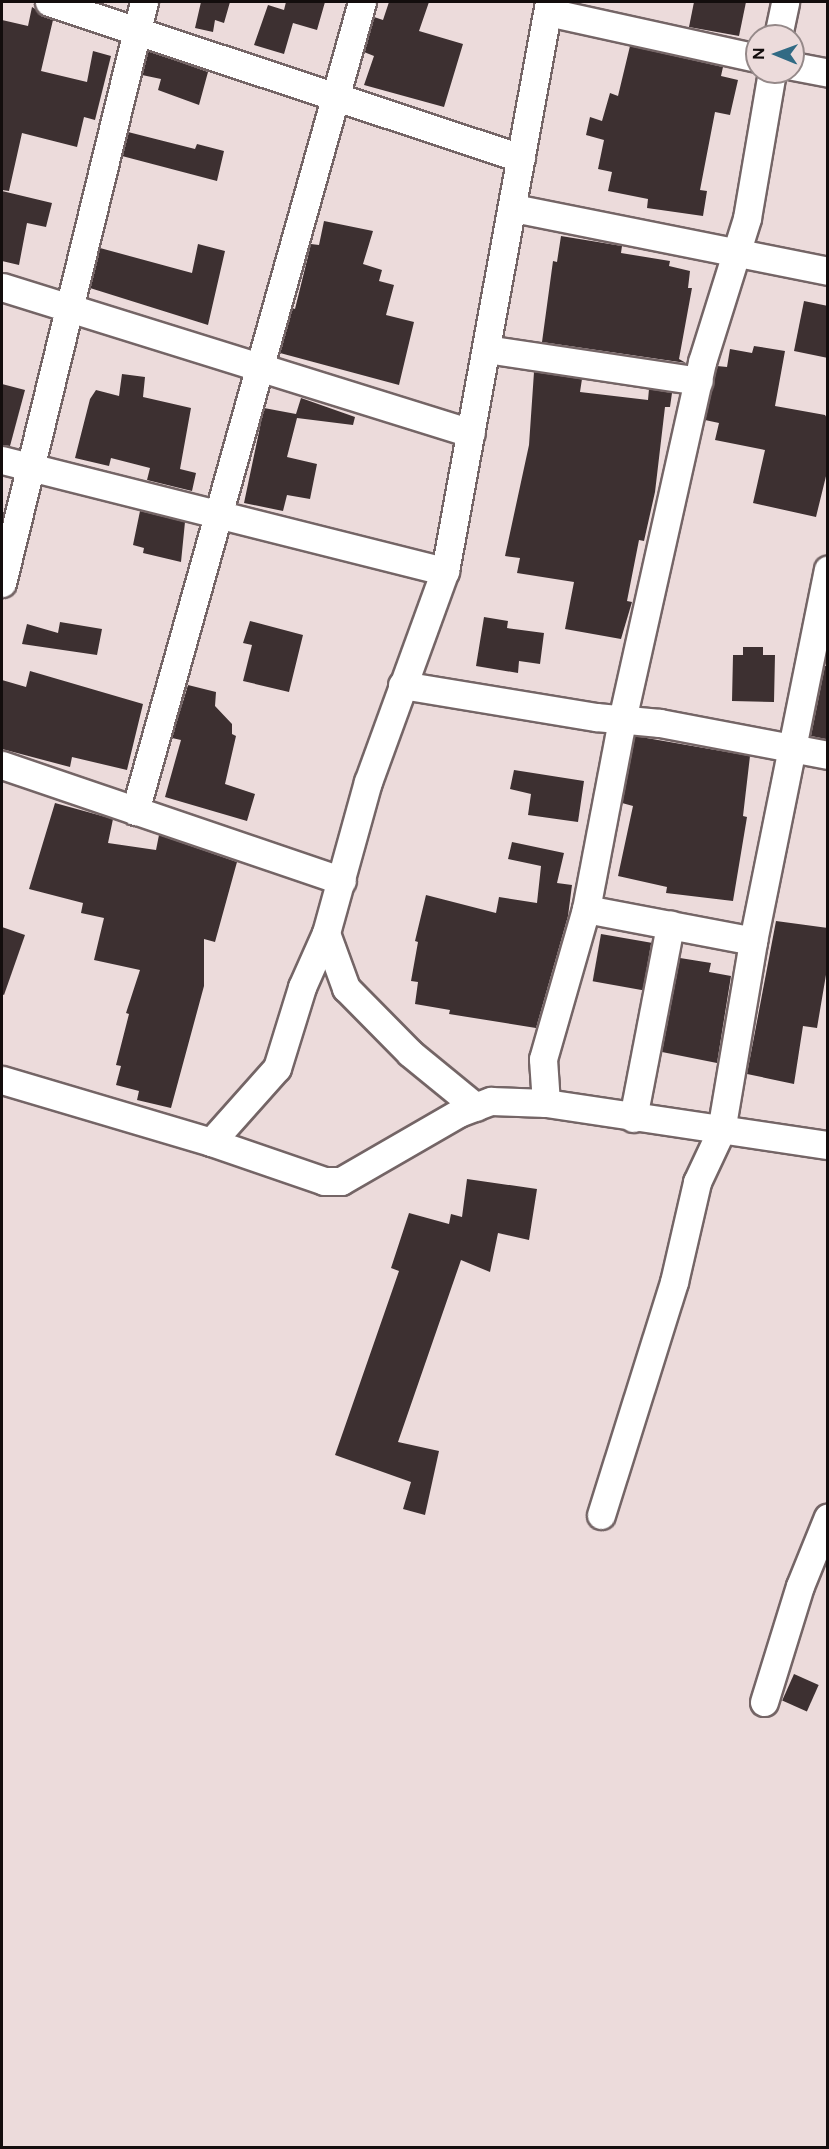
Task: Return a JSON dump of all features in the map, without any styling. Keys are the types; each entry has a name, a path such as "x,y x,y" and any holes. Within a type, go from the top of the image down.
{"street":[{"path":"49,2 335,94 521,158"},
{"path":"2,583 32,468 144,2"},
{"path":"135,811 215,515 362,2"},
{"path":"780,24 785,2"},
{"path":"211,1142 277,1068 302,987 326,933 368,782 445,571 549,7 745,55"},
{"path":"805,69 828,74"},
{"path":"546,1103 543,1059 586,909 622,720 699,381 738,254 770,84"},
{"path":"513,208 828,271"},
{"path":"2,287 258,364 471,433"},
{"path":"486,348 699,381"},
{"path":"2,460 445,571"},
{"path":"601,1515 674,1282 697,1182 721,1131 789,749 828,570"},
{"path":"402,685 828,755"},
{"path":"2,765 342,881"},
{"path":"586,909 753,941"},
{"path":"633,1118 670,925"},
{"path":"326,933 346,988 410,1053 476,1107"},
{"path":"2,1080 211,1142 302,1174 341,1181 491,1101 546,1103 633,1118 828,1145"},
{"path":"764,1702 800,1586 828,1517"}],"building":[{"path":"201,2 230,2 224,23 215,20 213,32 195,28"},
{"path":"286,2 325,2 317,30 293,23 284,54 254,45 268,5 284,10"},
{"path":"389,2 429,2 419,31 463,44 444,107 364,85 374,56 364,52 374,17 383,20"},
{"path":"694,2 746,2 739,36 689,27"},
{"path":"32,7 53,20 41,71 87,82 93,51 111,56 95,120 84,117 77,147 22,133 9,191 2,190 2,20 28,26"},
{"path":"630,46 723,67 721,76 738,80 730,115 715,112 700,190 707,191 703,216 647,208 648,199 608,191 612,172 598,169 604,140 586,135 590,117 602,121 610,93 618,96"},
{"path":"148,51 208,72 199,105 158,90 161,79 142,75"},
{"path":"128,132 195,149 197,144 224,151 217,181 122,156"},
{"path":"2,191 52,203 46,227 27,223 19,265 2,261"},
{"path":"324,221 373,231 363,264 382,270 379,281 394,285 386,315 414,322 399,385 280,353 292,308 295,309 311,244 319,245"},
{"path":"561,236 622,246 621,253 670,261 669,266 690,271 688,288 692,288 679,359 686,363 542,342 553,261 557,262"},
{"path":"198,244 225,251 208,325 90,288 100,248 192,273"},
{"path":"804,301 828,306 828,358 794,351"},
{"path":"754,346 785,351 775,406 825,415 828,420 828,468 816,517 753,503 765,450 715,440 719,423 705,420 717,366 727,367 730,349 752,353"},
{"path":"534,372 582,379 580,392 648,400 649,389 672,393 670,407 665,407 655,492 644,541 639,540 627,601 632,602 621,639 565,629 574,582 517,573 520,558 505,556 529,445"},
{"path":"122,374 145,377 143,397 191,408 180,469 196,473 192,491 147,480 150,468 111,458 109,466 75,458 90,399 96,390 119,396"},
{"path":"2,384 25,390 10,446 2,445"},
{"path":"301,398 355,417 353,425 297,418 287,457 317,464 310,499 287,495 283,511 244,503 264,408 296,414"},
{"path":"140,511 185,522 181,562 143,553 144,548 133,545"},
{"path":"484,617 508,621 507,628 544,633 540,664 519,661 518,673 476,666"},
{"path":"250,621 303,635 289,692 243,681 252,645 243,643"},
{"path":"60,622 102,629 97,655 22,644 27,624 58,633"},
{"path":"743,647 763,647 763,655 775,655 774,702 732,701 733,655 743,655"},
{"path":"825,666 828,666 826,739 811,736"},
{"path":"30,671 143,704 127,770 72,757 70,767 2,749 2,680 26,687"},
{"path":"188,685 216,692 215,706 232,724 232,734 236,736 225,784 255,794 247,821 165,797 181,740 172,738"},
{"path":"635,736 750,756 743,816 747,817 733,901 666,893 667,887 618,876 633,806 622,803"},
{"path":"514,770 584,781 578,822 528,815 531,794 510,789"},
{"path":"55,803 113,819 108,843 156,850 159,835 237,862 215,942 204,939 204,986 171,1108 137,1100 139,1091 116,1085 121,1066 116,1065 129,1014 126,1013 140,970 94,960 104,918 81,913 83,903 29,889"},
{"path":"512,842 564,853 557,883 572,885 568,916 536,1028 449,1014 450,1010 415,1004 418,982 411,981 418,942 415,941 426,895 496,913 499,897 537,903 541,866 508,859"},
{"path":"776,921 828,928 828,963 817,1028 803,1026 794,1084 747,1074"},
{"path":"2,927 25,935 4,995 2,994"},
{"path":"601,934 651,943 643,990 593,981"},
{"path":"680,958 711,963 709,972 731,976 717,1063 662,1052"},
{"path":"467,1179 537,1189 529,1240 498,1233 490,1272 461,1260 398,1442 439,1451 425,1515 403,1509 411,1482 335,1455 399,1271 391,1268 409,1213 449,1224 451,1214 462,1217"},
{"path":"794,1674 819,1685 807,1711 782,1700"}]}
